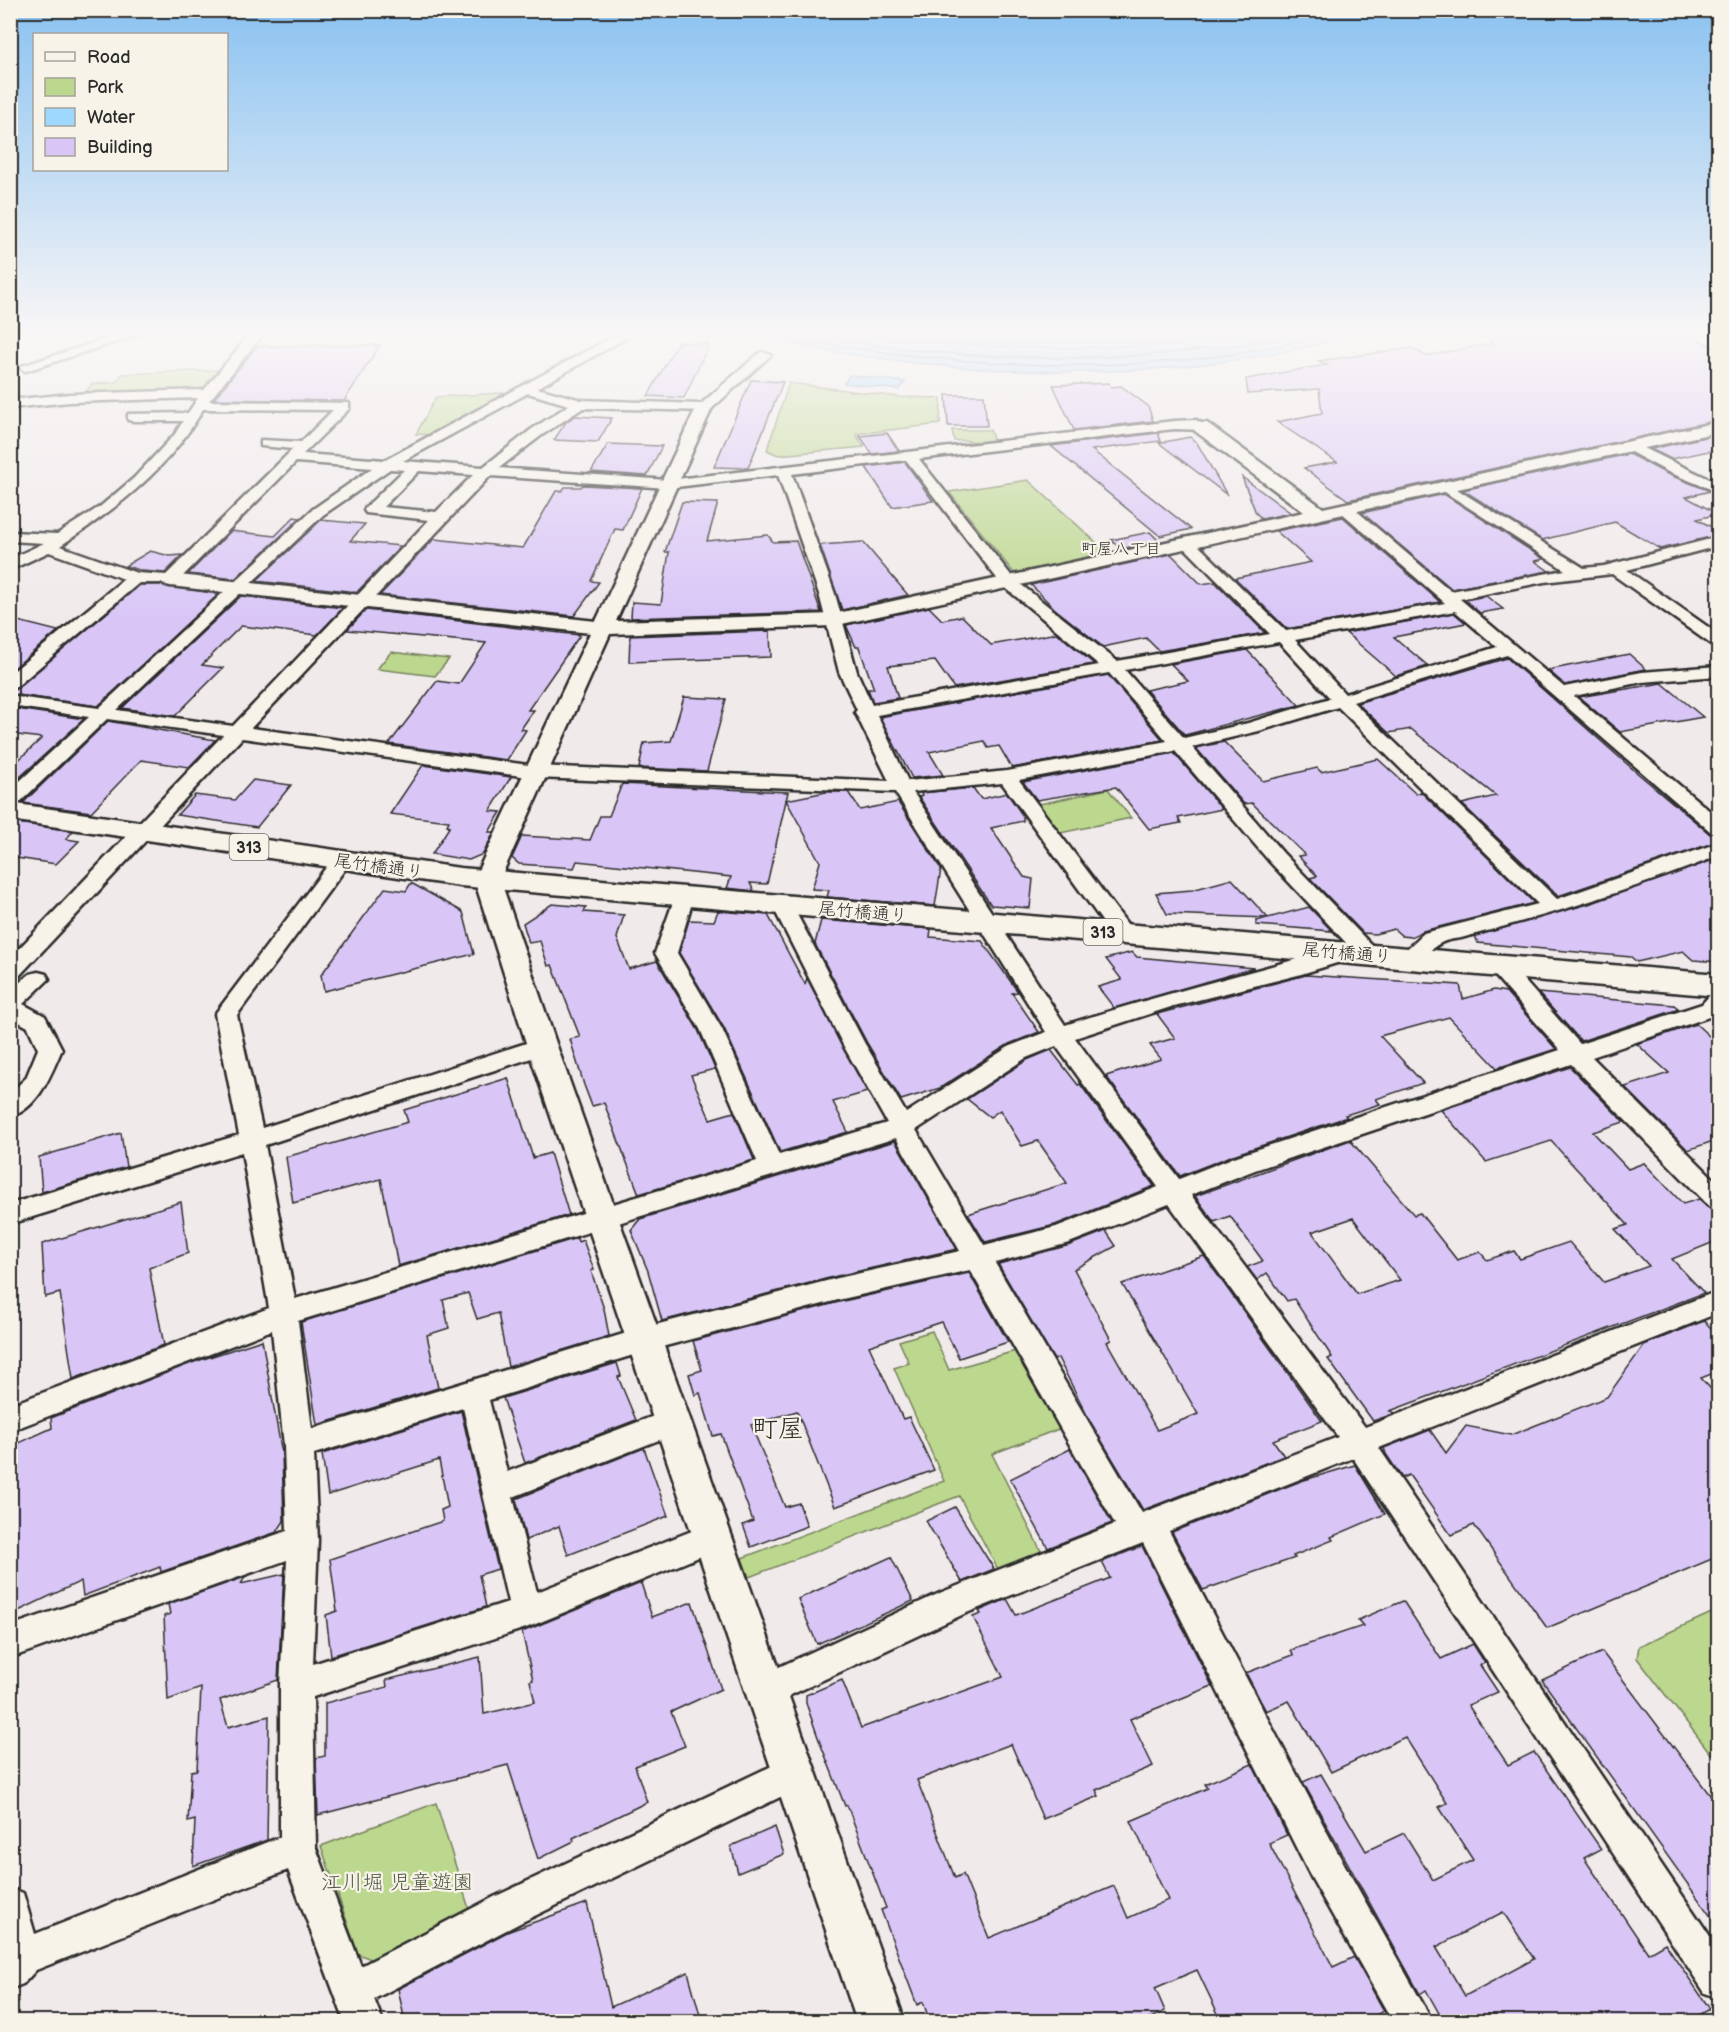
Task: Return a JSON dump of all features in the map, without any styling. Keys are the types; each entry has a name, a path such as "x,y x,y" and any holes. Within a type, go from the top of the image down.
{"main road":[{"name":"尾竹橋通り","path":"10,811 341,861 487,879 1719,985"}],"street":[{"path":"10,565 54,543 106,509 139,481 186,428"},
{"path":"170,580 323,428"},
{"path":"10,801 236,586 318,512 387,465 455,428"},
{"path":"10,1108 36,1083 50,1049 37,1022 10,1005 38,979 11,970 483,472 546,428"},
{"path":"694,428 487,879 643,1340 881,2022"},
{"path":"295,458 668,483 1150,428"},
{"path":"1202,428 1321,515"},
{"path":"10,536 54,543 135,578 236,586 603,628 833,620 1715,428"},
{"path":"266,443 306,446"},
{"path":"1630,446 1673,469 1719,488"},
{"path":"10,1418 284,1314 902,1127 1018,1052 1060,1035 1170,999 1358,954 1182,744 1113,667 1008,582 959,522 910,456"},
{"path":"415,467 371,510 440,517"},
{"path":"784,471 827,594 848,672 864,712 901,787 1060,1035 1360,1444 1719,1980"},
{"path":"1445,486 1582,574"},
{"path":"1346,509 1719,828"},
{"path":"864,712 1283,637 1454,601 1544,577 1615,569 1719,541"},
{"path":"1189,544 1283,637 1341,700 1553,906"},
{"path":"1615,569 1711,628 1719,640"},
{"path":"10,683 135,578"},
{"path":"10,701 536,772 901,787 1007,777 1182,744 1253,727 1510,649"},
{"path":"1561,693 1642,677 1719,671"},
{"path":"1007,777 1123,934"},
{"path":"1408,958 1432,938 1553,906 1640,879 1719,849"},
{"path":"341,861 226,1014 284,1314 299,1446 303,1540 296,1684 298,1848 358,2006 507,1910 793,1773"},
{"path":"684,896 666,952 682,974 704,1017 772,1167"},
{"path":"782,905 854,1045 977,1258 1143,1528 1325,1866 1414,2022"},
{"path":"1499,966 1575,1053 1719,1199"},
{"path":"299,1446 643,1340 838,1288 977,1258 1060,1236 1246,1163 1710,1009 1719,1000"},
{"path":"13,1219 542,1046"},
{"path":"765,1691 953,1604 1719,1302"},
{"path":"473,1392 526,1612"},
{"path":"495,1490 672,1422"},
{"path":"296,1684 318,1680 526,1612 712,1537"},
{"path":"10,1642 303,1540"},
{"path":"10,1906 17,1964 298,1848"}],"green space":[{"path":"419,428 448,428 434,435 416,434"},
{"path":"774,428 908,428 856,434 864,447 778,455 767,450"},
{"path":"952,430 990,430 994,442 954,441"},
{"path":"1028,480 1109,554 1014,573 949,492"},
{"path":"391,652 449,659 435,676 377,669"},
{"path":"1108,789 1131,818 1056,834 1035,805"},
{"path":"932,1331 949,1370 1019,1350 1064,1427 992,1454 1044,1557 1001,1575 959,1496 749,1577 742,1558 944,1481 894,1368 909,1363 899,1341"},
{"path":"1718,1610 1718,1763 1637,1658 1639,1646"},
{"name":"江川堀 児童遊園","path":"436,1803 470,1912 378,1962 358,1954 321,1846"}],"building":[{"path":"562,428 606,428 598,442 554,440"},
{"path":"731,428 764,428 748,468 714,467"},
{"path":"1286,428 1683,428 1348,500 1304,468 1337,462"},
{"path":"887,433 899,451 872,454 860,436"},
{"path":"1158,433 1161,441 1092,450 1191,529 1160,536 1051,446"},
{"path":"1719,434 1719,449 1671,459 1651,449"},
{"path":"1190,437 1197,443 1227,495 1159,443"},
{"path":"608,444 662,446 647,476 591,472"},
{"path":"1629,454 1667,474 1710,491 1686,497 1718,514 1697,519 1719,531 1719,535 1660,549 1615,522 1542,540 1463,490"},
{"path":"905,462 933,501 892,507 866,467"},
{"path":"1242,477 1291,513 1262,519 1256,513"},
{"path":"583,485 642,488 623,530 615,529 591,581 599,582 574,616 380,595 434,539 523,548 556,491 562,491 565,487"},
{"path":"1444,494 1544,559 1535,561 1549,571 1452,589 1362,513"},
{"path":"682,502 718,503 707,541 768,535 773,542 796,541 821,612 631,618 632,602 661,604 669,552 665,552"},
{"path":"294,517 300,518 235,579 188,574 231,531 275,536"},
{"path":"1343,517 1440,602 1287,629 1235,578 1311,562 1276,531"},
{"path":"321,520 365,524 350,541 401,546 357,592 256,581"},
{"path":"1150,532 1159,541 1121,549 1111,540"},
{"path":"863,542 908,595 842,610 820,545"},
{"path":"150,551 170,556 183,555 165,573 143,571 125,566"},
{"path":"1171,554 1201,584 1215,582 1265,633 1159,651 1146,638 1103,647 1055,609 1031,585"},
{"path":"140,585 161,585 219,594 98,706 10,694"},
{"path":"241,596 343,608 317,635 241,626 202,665 223,668 175,716 122,708"},
{"path":"1486,596 1503,609 1480,613 1465,600"},
{"path":"929,607 942,620 962,616 991,645 1057,633 1094,664 954,688 935,661 888,666 898,698 873,702 868,689 874,689 859,647 856,647 846,625"},
{"path":"366,610 580,635 528,710 534,710 521,729 526,730 507,760 389,744 437,681 459,684 486,643 347,630"},
{"path":"1454,613 1466,623 1394,637 1428,666 1396,676 1346,633"},
{"path":"10,619 58,631 14,668 10,667"},
{"path":"770,631 771,657 629,662 630,636"},
{"path":"1247,650 1299,705 1185,735 1146,690 1188,681 1171,664"},
{"path":"1629,654 1646,669 1565,685 1548,670"},
{"path":"1507,658 1710,834 1719,836 1719,841 1558,896 1462,804 1496,796 1411,729 1389,733 1357,703"},
{"path":"1108,675 1163,740 1012,768 999,746 988,748 984,741 929,752 943,775 912,778 880,717"},
{"path":"1662,683 1703,717 1620,732 1579,697"},
{"path":"684,697 726,699 707,771 639,768 644,743 671,741"},
{"path":"10,708 84,719 10,786 10,768 42,738 10,734"},
{"path":"108,721 215,740 189,767 141,760 91,812 23,803"},
{"path":"1224,742 1263,781 1317,768 1321,772 1378,759 1416,794 1421,792 1534,903 1423,931 1411,937 1402,936 1394,929 1375,934 1363,933 1310,878 1317,876 1298,856 1305,855 1252,803 1244,804 1196,748"},
{"path":"1174,753 1222,809 1178,818 1181,823 1149,829 1116,787 1037,800 1023,782"},
{"path":"423,765 511,777 490,811 501,812 489,832 494,832 483,854 469,860 432,854 450,826 447,825 449,821 390,814"},
{"path":"253,780 291,785 257,827 177,815 195,795 235,800"},
{"path":"622,784 788,792 767,884 750,883 754,891 727,888 731,877 577,861 574,868 519,864 512,858 522,836 590,840 600,816 609,816"},
{"path":"973,788 981,799 1007,793 1023,816 1023,821 991,828 1024,877 1033,879 1030,908 991,905 919,797 922,796 921,793"},
{"path":"826,792 848,792 860,810 898,802 941,869 935,906 827,897 829,890 812,889 820,862 786,800"},
{"path":"10,822 73,831 66,839 79,841 56,864 10,857"},
{"path":"1719,858 1719,962 1693,960 1683,951 1637,962 1631,957 1478,943 1475,936 1592,903"},
{"path":"1232,879 1268,918 1309,907 1332,931 1256,925 1256,921 1267,918 1167,914 1156,893 1192,890"},
{"path":"411,883 463,912 474,954 324,991 321,975 385,888 406,891"},
{"path":"552,904 586,907 584,912 624,915 617,938 629,969 657,961 698,1030 715,1069 691,1075 710,1119 734,1112 754,1160 639,1194 604,1103 592,1106 584,1085 570,1039 580,1037 552,965 548,966 540,941 529,943 523,923"},
{"path":"718,911 768,915 805,984 807,978 867,1092 833,1102 848,1132 780,1152 724,1028 679,953 689,920 714,921"},
{"path":"821,920 931,929 930,937 982,941 1018,992 1012,993 1039,1032 1009,1044 940,1088 901,1100 867,1043 815,944"},
{"path":"1132,952 1137,957 1254,968 1114,1008 1098,987 1122,980 1106,959"},
{"path":"1306,975 1460,985 1463,999 1494,990 1506,992 1556,1049 1497,1068 1449,1017 1380,1036 1423,1083 1376,1099 1380,1104 1345,1115 1347,1117 1236,1154 1180,1176 1106,1076 1161,1059 1150,1045 1175,1038 1157,1014"},
{"path":"1538,993 1674,1005 1679,1009 1581,1041"},
{"path":"1696,1024 1719,1045 1719,1139 1688,1150 1625,1087 1669,1073 1637,1044"},
{"path":"1051,1050 1078,1085 1080,1084 1154,1186 1055,1225 985,1242 968,1214 1067,1183 1038,1141 1022,1146 1000,1110 990,1117 967,1099 1027,1060"},
{"path":"1570,1067 1624,1122 1593,1132 1628,1169 1644,1163 1683,1204 1699,1199 1719,1216 1719,1240 1672,1259 1704,1293 1390,1411 1396,1413 1373,1421 1328,1359 1332,1357 1294,1299 1287,1301 1267,1273 1257,1280 1247,1267 1263,1261 1230,1216 1214,1222 1195,1196 1350,1140 1414,1215 1420,1213 1457,1260 1480,1252 1487,1260 1514,1251 1520,1259 1569,1242 1604,1282 1649,1266 1615,1229 1628,1225 1551,1141 1486,1162 1441,1110","holes":["1353,1218 1400,1280 1357,1294 1312,1232"]},
{"path":"508,1078 533,1158 550,1153 569,1215 398,1266 381,1179 293,1203 286,1157 408,1122 404,1110"},
{"path":"121,1133 126,1167 42,1192 39,1157"},
{"path":"895,1141 957,1249 837,1276 662,1321 648,1271 631,1230 640,1219"},
{"path":"181,1202 188,1253 149,1268 164,1345 73,1379 60,1293 45,1297 42,1244"},
{"path":"1106,1231 1116,1246 1074,1269 1111,1340 1107,1342 1157,1430 1198,1414 1122,1284 1204,1256 1322,1421 1273,1440 1284,1456 1143,1510 1091,1423 1058,1358 1054,1360 998,1264 1070,1245"},
{"path":"577,1238 578,1242 583,1240 594,1270 591,1271 604,1309 609,1336 508,1367 498,1313 477,1319 468,1293 443,1300 449,1328 427,1335 438,1388 317,1425 301,1322"},
{"path":"969,1273 1008,1342 959,1358 941,1322 869,1346 903,1419 909,1417 934,1470 835,1507 797,1411 751,1425 785,1507 799,1503 807,1526 751,1547 743,1525 753,1521 721,1434 713,1436 700,1393 695,1395 689,1374 702,1370 693,1341 839,1302"},
{"path":"1704,1321 1719,1336 1719,1371 1701,1378 1719,1398 1719,1556 1547,1628 1474,1525 1451,1535 1409,1475 1402,1478 1384,1448 1430,1430 1446,1453 1466,1426 1511,1435 1607,1397 1644,1345"},
{"path":"262,1340 282,1454 284,1521 277,1532 161,1572 160,1567 83,1596 81,1581 10,1615 10,1447 52,1428 51,1418 194,1362"},
{"path":"617,1363 621,1376 618,1377 636,1420 525,1463 503,1398"},
{"path":"461,1411 498,1569 479,1575 486,1607 331,1656 326,1615 337,1611 330,1559 443,1521 441,1510 448,1507 439,1460 328,1495 322,1454"},
{"path":"644,1448 668,1516 568,1555 559,1526 526,1540 516,1499"},
{"path":"1070,1449 1112,1523 1048,1548 1010,1479"},
{"path":"1355,1465 1385,1514 1331,1537 1333,1540 1293,1556 1295,1558 1203,1590 1172,1532 1301,1481"},
{"path":"955,1507 994,1569 962,1582 926,1521"},
{"path":"1142,1546 1212,1686 1130,1719 1153,1766 1096,1790 1099,1796 1043,1819 1011,1744 917,1780 955,1878 963,1874 989,1938 1114,1886 1128,1918 1168,1900 1131,1821 1208,1788 1205,1784 1252,1764 1287,1835 1269,1843 1333,1967 1354,1957 1384,2011 1362,2022 1222,2022 1197,1970 1155,1988 1165,2011 1143,2022 930,2022 923,2002 917,2005 881,1910 886,1908 847,1805 845,1806 819,1740 806,1703 806,1695 842,1680 861,1728 1003,1677 973,1617 981,1614 979,1611 1007,1599 1016,1615 1065,1596 1110,1578 1102,1562"},
{"path":"891,1557 913,1601 817,1644 798,1599"},
{"path":"284,1574 278,1680 220,1700 228,1727 269,1716 267,1840 193,1866 195,1820 188,1822 191,1771 197,1770 201,1688 168,1700 164,1616 170,1614 168,1604 245,1577 241,1584"},
{"path":"641,1583 652,1617 692,1602 721,1689 671,1712 685,1746 635,1766 647,1802 573,1838 574,1841 538,1859 508,1765 318,1815 316,1758 325,1756 325,1703 387,1687 386,1680 480,1657 484,1714 535,1702 530,1681 533,1680 522,1632"},
{"path":"1403,1601 1441,1659 1473,1644 1485,1663 1480,1665 1498,1692 1468,1705 1508,1765 1534,1752 1601,1849 1584,1858 1648,1953 1665,1943 1710,2009 1687,2022 1444,2022 1426,1990 1420,1994 1303,1782 1321,1774 1366,1851 1404,1833 1433,1880 1473,1860 1439,1807 1447,1803 1405,1737 1331,1772 1289,1701 1266,1711 1246,1673 1293,1655 1291,1650 1363,1626 1358,1620","holes":["1503,1912 1534,1959 1465,1996 1436,1947"]},
{"path":"1602,1652 1719,1807 1719,1928 1542,1680"},
{"path":"775,1827 784,1854 738,1873 731,1846"},
{"path":"587,1903 611,2007 688,1972 702,2022 405,2022 398,1989 507,1932"}],"district":[{"name":"町屋八丁目","path":"1121,548"},
{"name":"町屋","path":"778,1428"}]}
